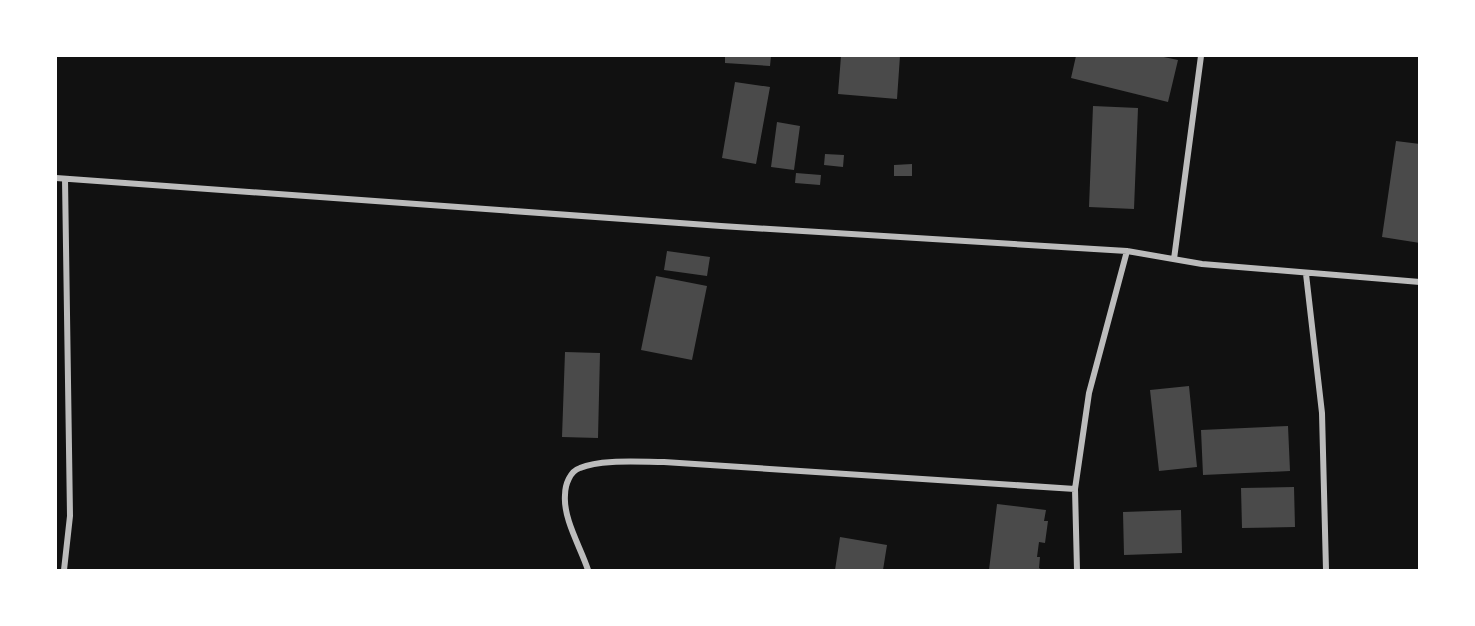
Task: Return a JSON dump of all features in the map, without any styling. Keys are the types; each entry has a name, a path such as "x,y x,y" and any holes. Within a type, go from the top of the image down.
{"street":[{"path":"1174,259 1201,56"},
{"path":"56,178 721,226 1127,251 1202,264 1419,282"},
{"path":"64,570 70,516 65,178"},
{"path":"1077,570 1075,489 1089,393 1127,251"},
{"path":"1306,274 1322,413 1326,570"},
{"path":"588,570 571,524 564,496 569,478 578,468 627,462 664,462 1075,489"}],"building":[{"path":"725,56 771,56 770,66 725,63"},
{"path":"841,56 900,56 897,99 838,94"},
{"path":"1076,56 1159,56 1178,60 1168,102 1071,78"},
{"path":"735,82 770,87 756,164 722,158"},
{"path":"1093,106 1138,108 1134,209 1089,207"},
{"path":"777,122 800,126 794,170 771,167"},
{"path":"1396,141 1420,144 1420,243 1382,237"},
{"path":"825,154 844,155 843,167 824,165"},
{"path":"912,164 912,176 894,176 894,165"},
{"path":"796,173 821,175 820,185 795,183"},
{"path":"667,251 710,257 707,276 664,270"},
{"path":"656,276 707,286 692,360 641,350"},
{"path":"565,352 600,353 598,438 562,437"},
{"path":"1189,386 1197,467 1159,471 1150,390"},
{"path":"1288,426 1290,471 1203,475 1201,430"},
{"path":"1294,487 1295,527 1242,528 1241,488"},
{"path":"997,504 1046,510 1044,521 1048,521 1045,543 1039,542 1037,557 1040,557 1039,568 1042,570 989,570"},
{"path":"1181,510 1182,553 1124,555 1123,512"},
{"path":"840,537 887,545 883,570 835,570"}]}
